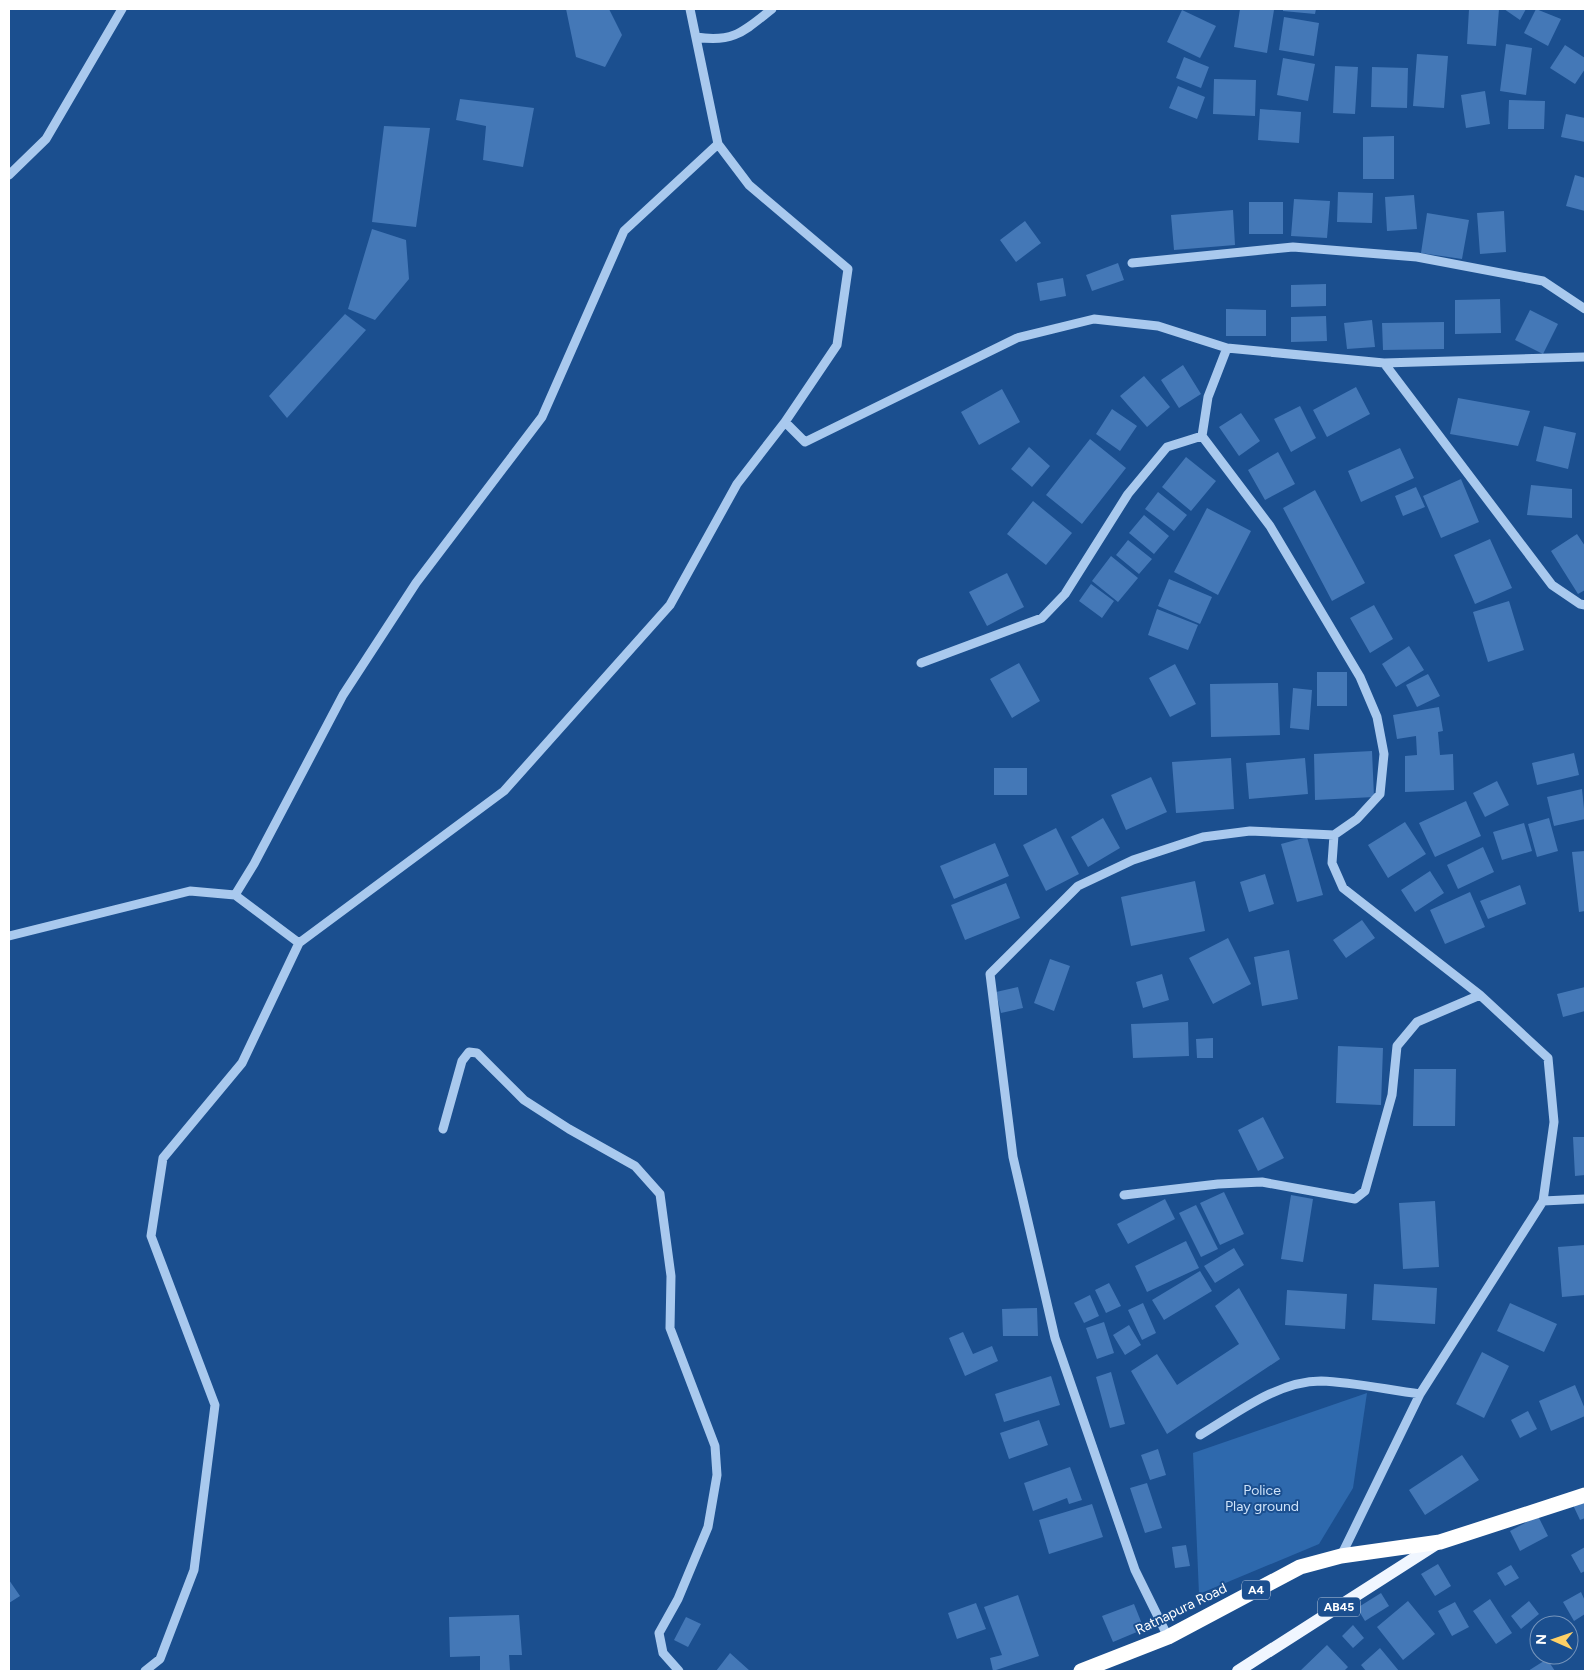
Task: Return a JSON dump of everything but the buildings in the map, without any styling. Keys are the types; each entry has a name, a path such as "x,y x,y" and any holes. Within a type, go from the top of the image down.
{"highway":[{"name":"A4","path":"1440,1542 1585,1495"},
{"name":"Ratnapura Road","path":"1081,1671 1168,1636 1300,1567 1341,1556 1440,1542"}],"main road":[{"name":"AB45","path":"1238,1671 1440,1542"}],"street":[{"path":"9,175 46,139 122,9"},
{"path":"145,1671 160,1659 194,1570 216,1405 151,1236 163,1158 242,1063 299,943 504,791 670,605 737,484 785,422 837,345 848,269 750,185 718,144 690,9"},
{"path":"696,37 710,39 738,36 772,9"},
{"path":"235,895 254,864 343,695 416,583 542,417 624,231 718,144"},
{"path":"1132,263 1293,247 1417,257 1543,281 1585,309"},
{"path":"785,422 805,442 1017,338 1094,319 1158,326 1228,348 1384,363 1585,357"},
{"path":"1168,1636 1135,1570 1055,1338 1013,1157 990,974 1078,886 1133,860 1203,837 1250,830 1334,835 1357,819 1380,794 1384,754 1377,717 1360,677 1270,526 1202,436 1208,397 1228,348"},
{"path":"1384,363 1552,585 1580,604 1585,605"},
{"path":"921,663 1042,618 1065,594 1128,494 1167,446 1202,436"},
{"path":"1334,835 1332,863 1343,888 1480,995 1548,1058 1554,1122 1543,1201 1420,1394 1341,1556"},
{"path":"9,936 190,891 235,895 299,943"},
{"path":"1124,1195 1218,1184 1262,1182 1355,1199 1365,1191 1392,1095 1398,1046 1417,1022 1480,995"},
{"path":"443,1129 462,1061 469,1052 477,1053 524,1100 568,1129 635,1166 660,1194 671,1276 670,1328 715,1446 717,1475 708,1527 678,1599 659,1633 663,1653 679,1671"},
{"path":"1543,1201 1585,1199"},
{"path":"1200,1435 1268,1395 1290,1387 1320,1381 1420,1394"}],"green space":[{"name":"Police Play ground","path":"1367,1393 1353,1488 1319,1544 1199,1594 1193,1453"}]}
